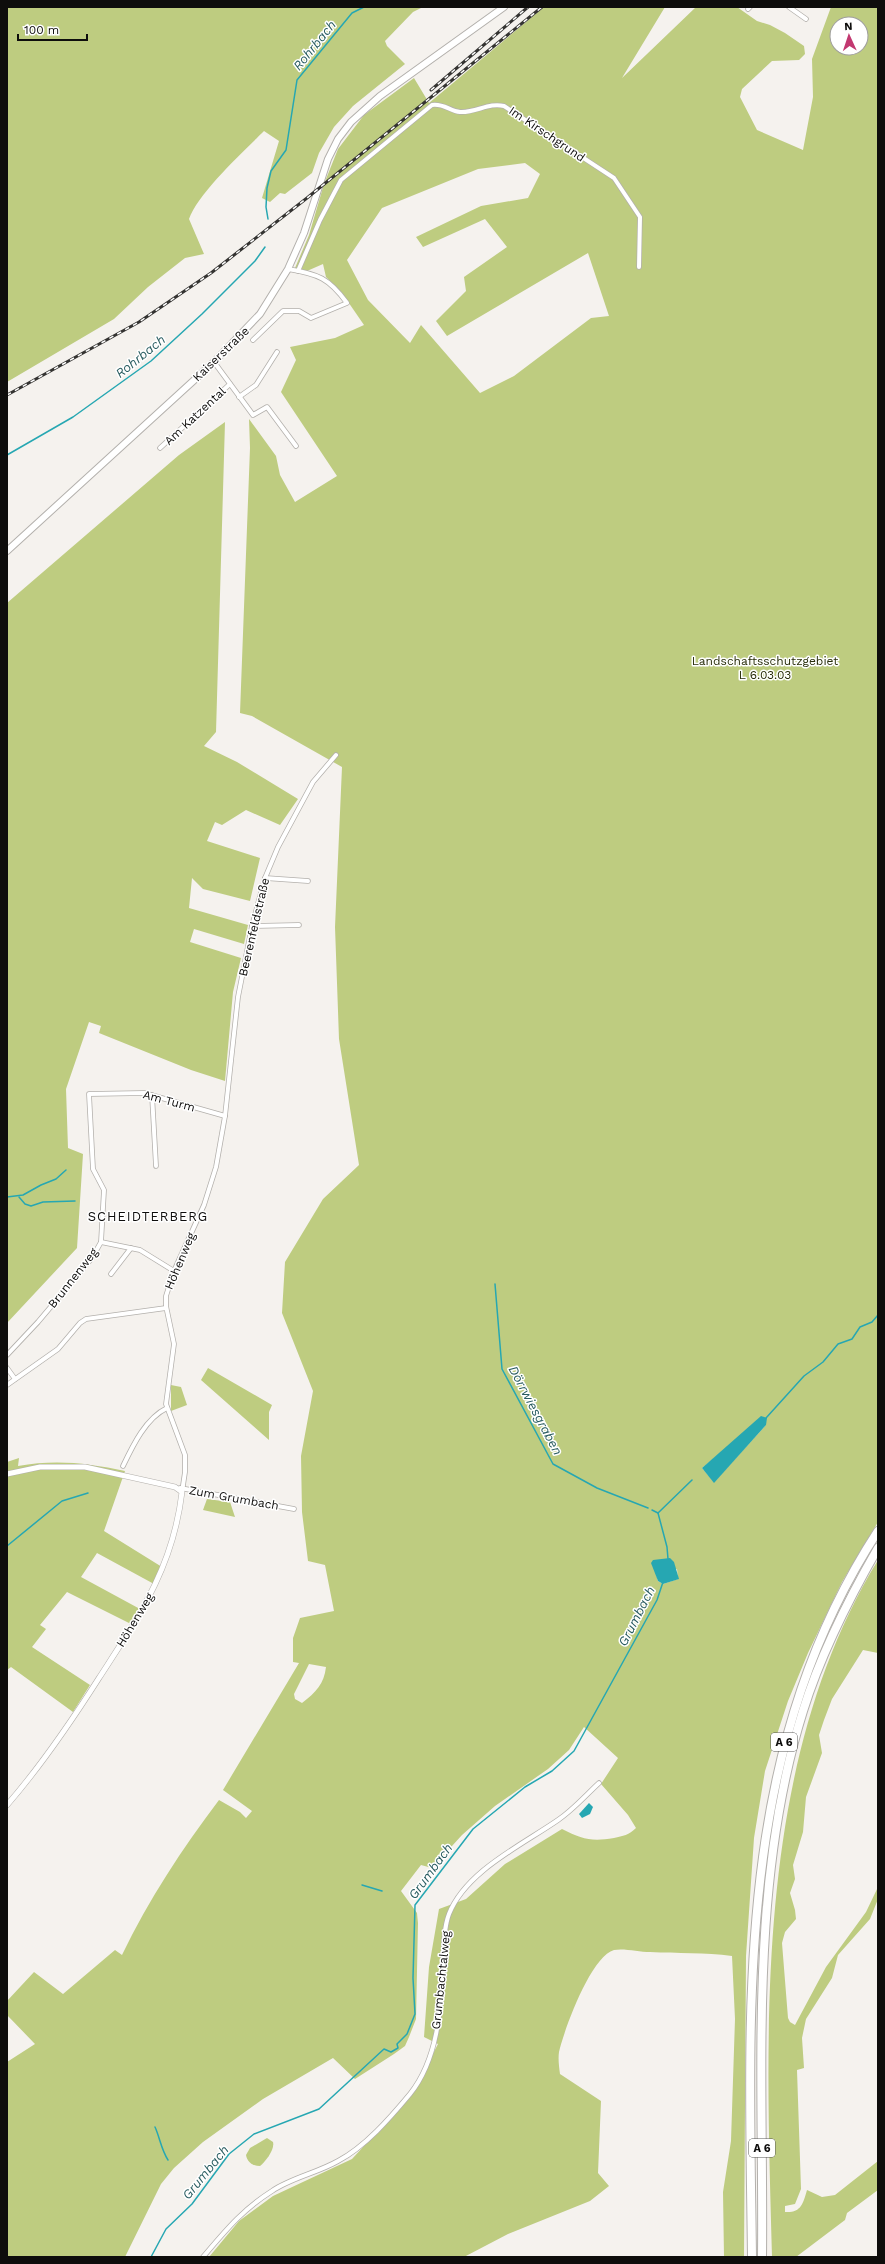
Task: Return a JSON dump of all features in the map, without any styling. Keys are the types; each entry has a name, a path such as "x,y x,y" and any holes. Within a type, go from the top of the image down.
{"highway":[{"name":"A 6","path":"752,2257 750,2083 753,1978 761,1869 768,1820 784,1741 804,1677 834,1608 878,1531"},
{"name":"A 6","path":"762,2257 762,2038 768,1912 777,1821 794,1744 814,1680 842,1613 878,1548"}],"main road":[{"path":"288,269 304,233 328,159 342,133 366,108 504,7"},
{"name":"Kaiserstraße","path":"7,551 214,362 260,314 288,269"}],"street":[{"path":"789,7 806,19"},
{"name":"Im Kirschgrund","path":"298,271 320,220 341,180 396,133 432,105 437,104 461,112 498,104 504,106 614,178 640,217 639,267"},
{"name":"Kaiserstraße","path":"253,340 283,311 299,310 312,318 347,303 334,286 326,279 288,269"},
{"path":"239,397 256,385 277,352"},
{"path":"214,362 253,415 267,407 296,446"},
{"name":"Am Katzental","path":"160,448 230,384"},
{"name":"Beerenfeldstraße","path":"225,1116 238,997 252,926 265,878 278,847 313,782 336,756"},
{"path":"265,878 308,881"},
{"path":"252,926 299,925"},
{"name":"Am Turm","path":"88,1094 136,1092 152,1095 225,1116"},
{"name":"Brunnenweg","path":"7,1355 92,1258 101,1242 104,1190 93,1169 88,1094"},
{"path":"152,1095 156,1166"},
{"name":"Höhenweg","path":"7,1805 70,1722 156,1586 174,1539 182,1490 185,1455 167,1408 166,1399 174,1344 166,1308 166,1296 174,1272 204,1205 216,1167 225,1116"},
{"path":"101,1242 145,1252 174,1272"},
{"path":"111,1274 131,1248"},
{"path":"7,1385 58,1349 80,1323 86,1319 166,1308"},
{"path":"7,1368 15,1379"},
{"path":"123,1466 134,1444 151,1421 158,1413 167,1408"},
{"path":"7,1474 40,1466 85,1467 175,1487 182,1490"},
{"name":"Zum Grumbach","path":"182,1490 294,1509"},
{"name":"Grumbachtalweg","path":"203,2257 237,2216 256,2201 274,2190 338,2161 359,2146 398,2108 418,2083 429,2057 437,2030 441,2003 445,1934 449,1914 456,1901 493,1863 559,1820 599,1783"}],"green space":[{"path":"7,7 423,7 413,12 385,41 387,46 405,64 353,106 334,127 319,153 312,173 285,194 280,193 270,202 262,198 279,141 264,131 211,185 194,209 189,219 204,254 185,258 148,287 114,319 7,382"},
{"name":"Landschaftsschutzgebiet L 6.03.03","path":"544,7 665,7 622,78 696,7 737,7 757,21 770,25 804,46 805,54 799,60 772,61 742,89 740,97 757,130 803,150 813,97 812,59 831,7 878,7 878,1522 842,1582 808,1653 788,1701 765,1771 754,1838 746,1956 744,2257 724,2257 723,2192 731,2141 735,2019 732,1956 646,1952 622,1949 614,1950 605,1955 596,1965 580,1995 566,2028 559,2052 560,2074 601,2101 598,2173 609,2186 590,2201 508,2234 464,2257 209,2257 239,2221 273,2196 352,2159 412,2094 438,2044 424,2037 429,1967 439,1909 466,1899 505,1864 562,1829 587,1839 599,1840 623,1836 636,1828 628,1815 601,1784 618,1758 584,1727 569,1750 548,1769 495,1806 462,1835 432,1868 421,1865 401,1891 417,1913 418,1923 416,2019 405,2046 355,2079 333,2058 263,2099 203,2142 174,2168 161,2184 125,2257 7,2257 7,2062 35,2044 7,2015 7,2001 34,1972 63,1994 115,1950 122,1955 155,1894 192,1837 219,1800 240,1812 246,1818 252,1811 223,1790 299,1663 293,1662 293,1638 300,1618 334,1611 325,1565 308,1561 302,1512 301,1456 313,1391 282,1313 285,1262 323,1199 359,1165 339,1039 335,927 342,767 252,716 240,713 250,448 249,419 276,456 280,475 295,502 337,476 281,392 296,360 290,347 335,338 364,325 342,293 326,277 323,264 307,271 295,268 309,235 324,184 338,149 364,115 414,78 429,103","holes":["525,163 540,174 528,198 481,206 416,237 423,247 485,219 507,247 464,277 466,291 436,321 447,336 588,253 609,316 591,318 514,376 480,393 421,325 410,343 368,300 347,260 382,208 478,169","766,1425 714,1482 702,1468 730,1445","677,1569 678,1579 663,1584 658,1581 656,1574","309,1664 326,1667 321,1683 302,1703 295,1699 294,1694"]},
{"path":"225,422 216,732 204,746 237,762 298,799 280,825 246,810 222,825 215,822 207,841 260,858 250,901 203,889 192,878 189,908 248,925 244,944 194,929 190,942 241,958 233,992 225,1081 191,1070 99,1033 101,1026 89,1022 66,1089 68,1148 83,1154 77,1248 7,1323 7,603 179,455"},
{"path":"208,1368 272,1405 269,1412 269,1440 201,1380"},
{"path":"171,1385 181,1387 187,1405 171,1411"},
{"path":"19,1458 18,1466 59,1462 85,1464 125,1471 104,1531 162,1567 154,1584 97,1553 81,1577 140,1609 131,1624 67,1592 40,1625 46,1629 32,1647 90,1685 73,1712 11,1667 7,1670 7,1462"},
{"path":"207,1499 230,1502 235,1517 203,1510"},
{"path":"878,1560 878,1653 863,1650 832,1699 819,1735 822,1753 806,1797 803,1832 793,1865 795,1879 790,1893 796,1919 785,1932 782,1943 788,2018 790,2022 795,2025 826,1967 866,1912 878,1887 878,1899 870,1919 838,1955 832,1978 806,2019 802,2038 804,2068 797,2070 801,2189 795,2204 785,2206 785,2212 795,2211 800,2207 807,2190 822,2197 835,2195 878,2161 878,2190 847,2213 845,2220 796,2257 772,2257 768,2080 770,1989 776,1899 788,1810 808,1723 837,1639"},
{"path":"267,2138 273,2142 273,2148 267,2158 260,2166 249,2162 246,2155 250,2148"}],"water":[{"path":"761,1416 767,1418 766,1425 714,1483 702,1468"},
{"path":"670,1558 674,1562 679,1579 663,1584 658,1581 651,1563 653,1560"},
{"path":"589,1803 593,1807 590,1814 582,1818 579,1814"}],"waterway":[{"name":"Rohrbach","path":"268,219 266,207 267,188 271,171 286,150 297,80 352,13 364,7"},
{"name":"Rohrbach","path":"7,455 73,417 151,361 202,314 255,261 265,247"},
{"path":"7,1197 23,1195 56,1179 66,1170"},
{"path":"19,1197 25,1204 31,1206 43,1202 75,1201"},
{"name":"Dörrwiesgraben","path":"495,1284 502,1369 553,1464 597,1488 648,1508"},
{"name":"Grumbach","path":"766,1418 804,1376 823,1362 838,1344 852,1339 860,1327 872,1322 878,1315"},
{"name":"Dörrwiesgraben","path":"668,1559 667,1547 658,1513 692,1480"},
{"path":"7,1546 62,1501 88,1493"},
{"name":"Dörrwiesgraben","path":"652,1510 658,1513"},
{"name":"Grumbach","path":"151,2257 166,2229 192,2204 229,2154 254,2134 319,2109 384,2049 391,2052 398,2048 397,2044 407,2034 415,2014 413,1978 415,1905 473,1829 525,1787 552,1771 574,1751 657,1600 663,1582"},
{"path":"362,1885 382,1891"},
{"path":"155,2127 168,2160"}],"railway":[{"path":"431,90 528,7"},
{"path":"7,395 139,322 211,273 307,198 542,7"}],"district":[{"name":"SCHEIDTERBERG","path":"148,1216"}]}
